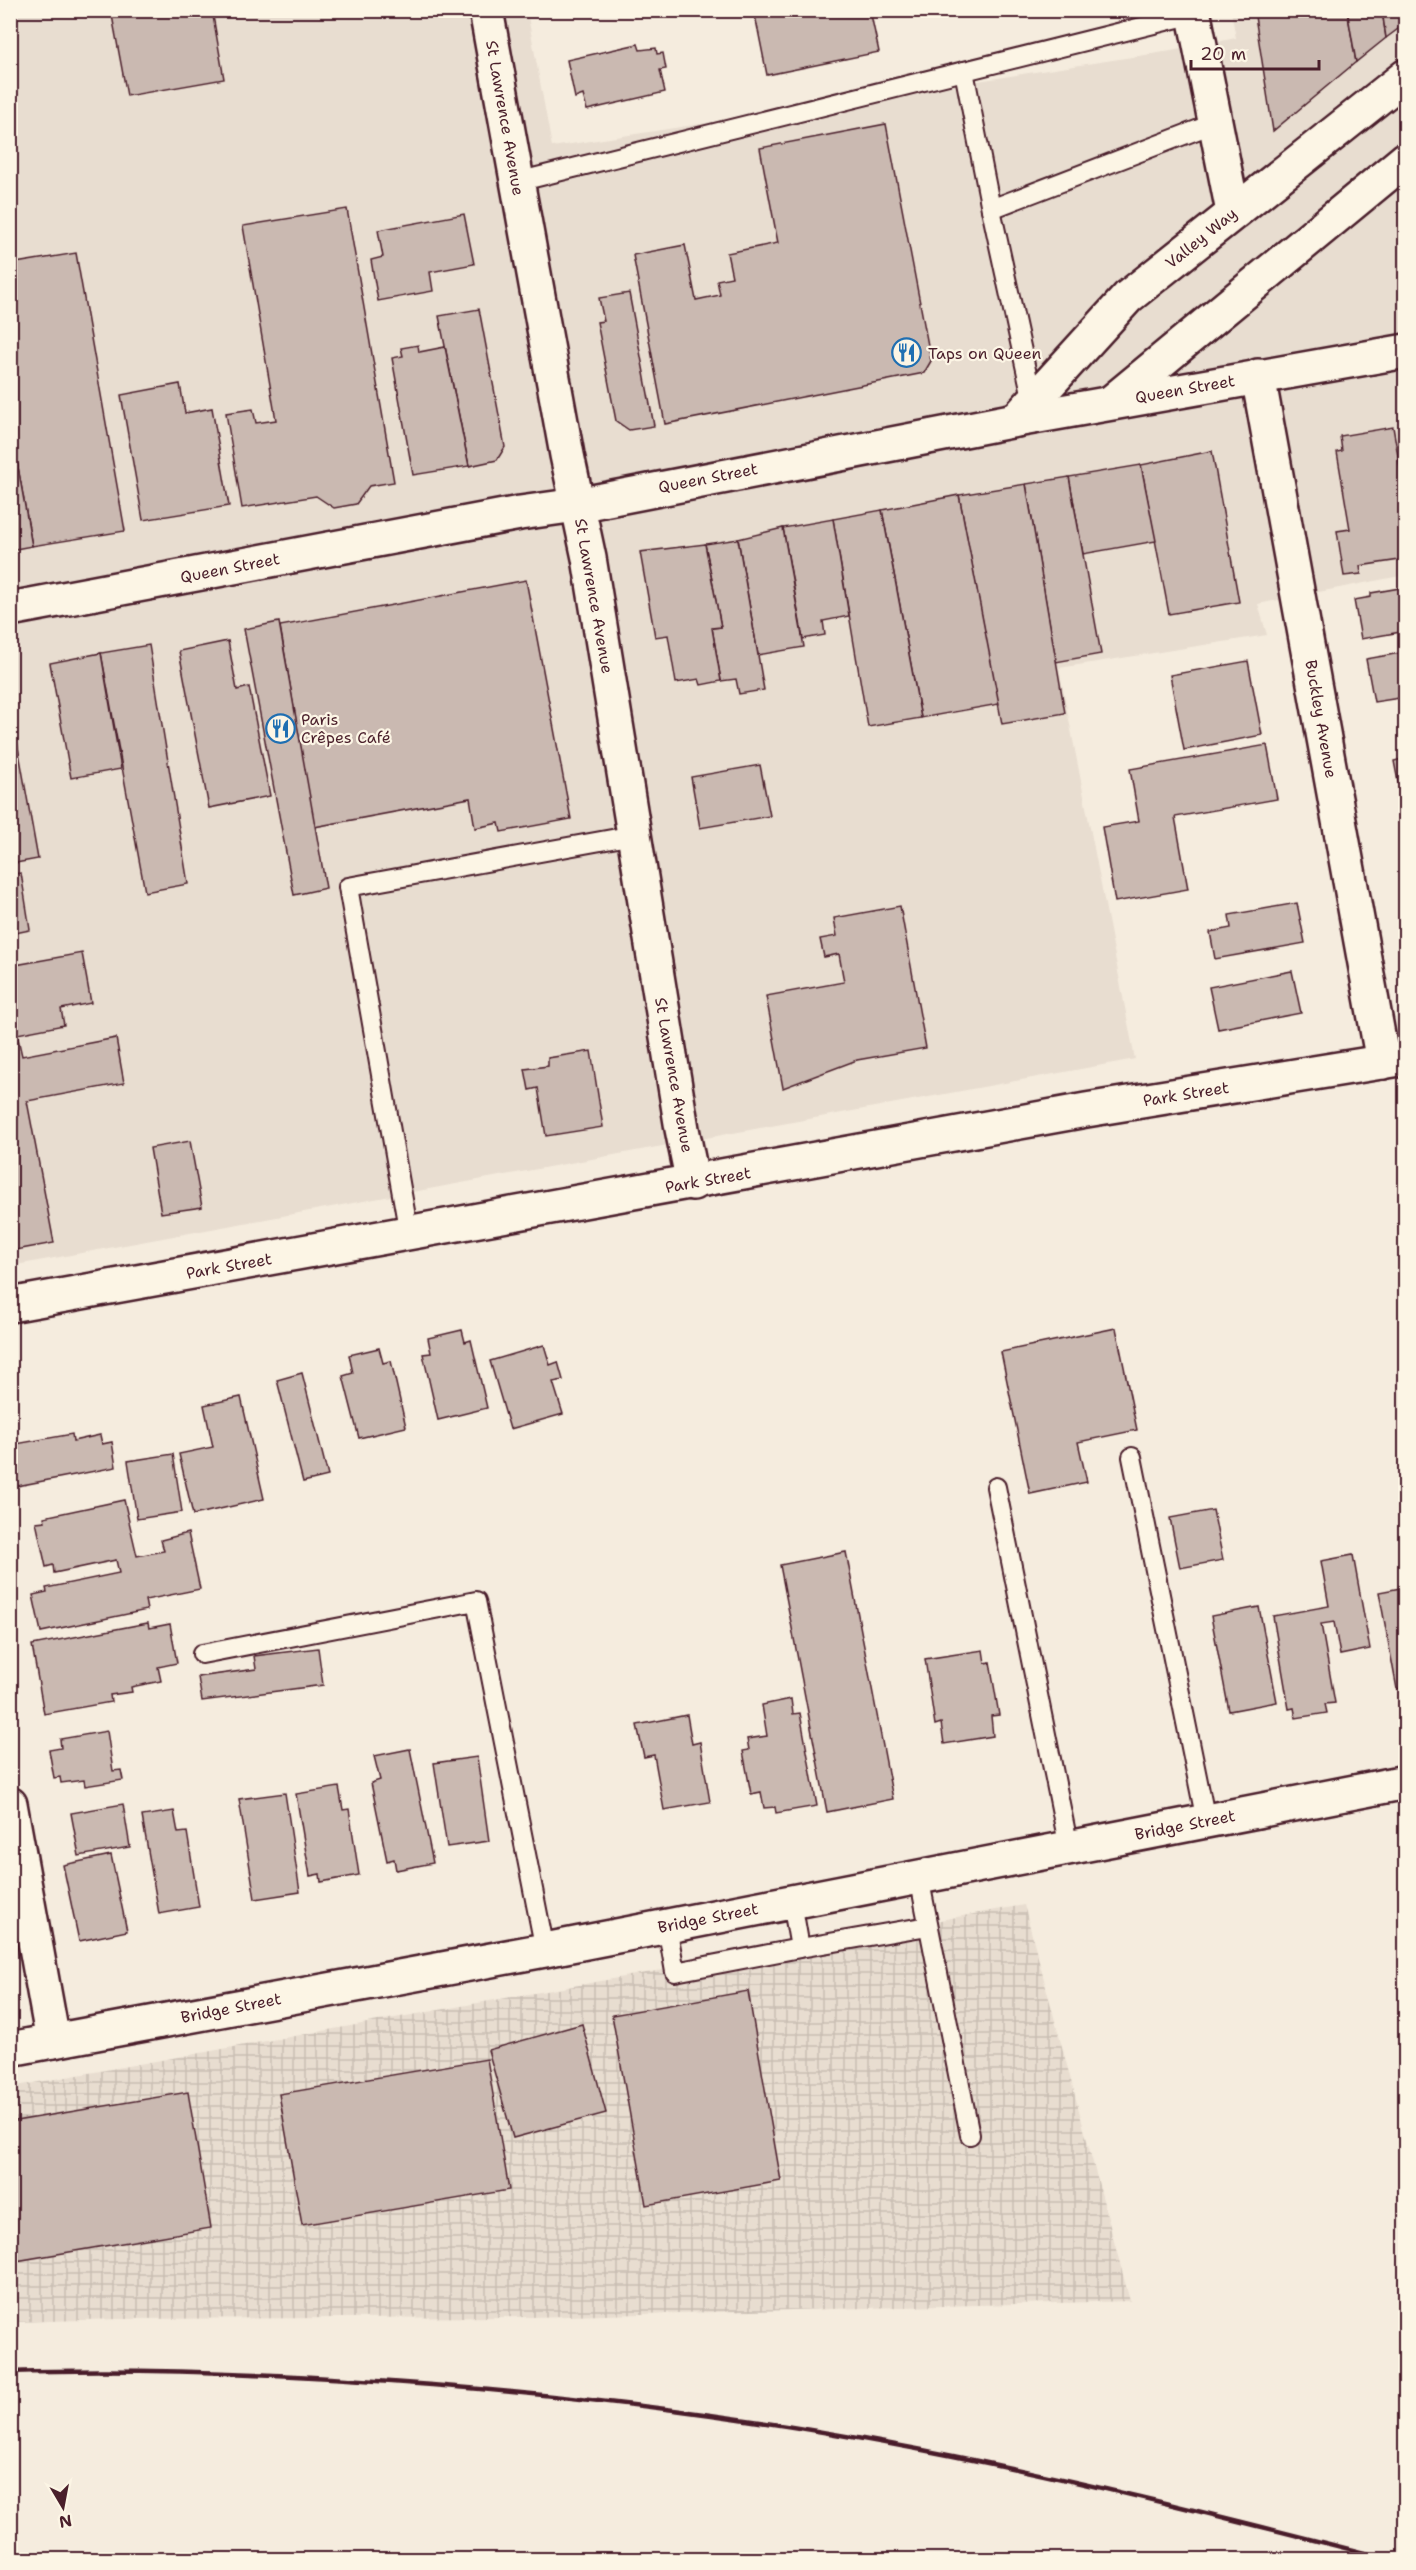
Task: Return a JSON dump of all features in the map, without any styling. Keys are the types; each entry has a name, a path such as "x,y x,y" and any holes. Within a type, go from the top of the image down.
{"street":[{"name":"St Lawrence Avenue","path":"486,10 589,558 682,1129 693,1183"},
{"path":"1194,12 1233,212"},
{"name":"Valley Way","path":"1024,411 1128,297 1406,76"},
{"path":"1110,403 1406,159"},
{"name":"Queen Street","path":"10,609 497,518 578,505 1024,411 1110,403 1406,351"},
{"name":"Buckley Avenue","path":"1258,376 1394,1060"},
{"name":"Park Street","path":"10,1305 1086,1110 1394,1060"},
{"name":"Bridge Street","path":"10,2049 545,1950 1406,1782"},
{"path":"10,1804 53,2041"}],"lane":[{"path":"517,182 1194,12"},
{"path":"964,70 991,209 1024,411"},
{"path":"991,209 1215,123"},
{"path":"409,1234 348,887 634,835"},
{"path":"1132,1457 1206,1821"},
{"path":"996,1487 1069,1848"},
{"path":"202,1654 476,1601 545,1950"},
{"path":"919,1877 970,2135"},
{"path":"792,1902 800,1948"},
{"path":"667,1926 675,1972 928,1926"}],"shaded area":[{"path":"11,11 527,11 552,147 1171,51 1236,38 1231,11 1405,11 1405,575 1258,604 1267,635 1059,668 1135,1059 11,1266"},
{"path":"1024,1905 1130,2301 531,2317 120,2319 11,2322 11,2087"}],"building":[{"path":"111,10 212,10 224,79 127,96"},
{"path":"754,10 870,10 879,52 767,75"},
{"path":"1254,10 1347,10 1356,62 1273,131"},
{"path":"1347,10 1382,10 1386,38 1356,62"},
{"path":"1382,10 1406,10 1406,23 1386,38"},
{"path":"638,44 640,50 656,48 657,54 663,53 666,69 660,70 665,92 587,110 583,95 575,98 567,60"},
{"path":"886,124 931,361 924,373 665,424 633,255 685,245 696,300 720,295 717,280 732,277 727,253 778,243 760,148"},
{"path":"347,209 394,482 369,486 356,504 334,508 316,496 242,508 226,413 253,409 256,423 276,420 243,226"},
{"path":"464,214 474,264 430,272 433,291 378,301 371,260 383,257 378,230"},
{"path":"76,253 125,531 32,546 10,422 10,264"},
{"path":"629,293 654,426 629,430 616,421 597,322 604,321 599,298"},
{"path":"479,309 505,447 497,460 469,466 439,316"},
{"path":"418,345 419,352 445,347 469,466 413,475 392,358 403,356 401,348"},
{"path":"180,384 185,413 212,408 229,506 143,520 121,395"},
{"path":"10,422 32,546 10,550"},
{"path":"1393,427 1401,473 1406,472 1406,559 1360,566 1361,574 1344,576 1337,531 1350,529 1337,452 1342,451 1340,436"},
{"path":"1212,451 1239,602 1169,614 1141,465"},
{"path":"1141,465 1156,541 1083,554 1069,477"},
{"path":"1069,477 1101,654 1056,662 1026,484"},
{"path":"1026,484 1065,713 1002,724 959,495"},
{"path":"959,495 999,704 921,718 882,510"},
{"path":"882,510 921,718 868,727 833,519"},
{"path":"833,519 849,616 823,621 825,635 803,639 783,528"},
{"path":"783,528 804,647 758,655 738,539"},
{"path":"738,539 764,690 739,694 736,679 721,681 712,628 721,627 705,544"},
{"path":"705,544 721,627 712,628 721,681 701,685 699,679 676,683 668,635 655,637 640,552"},
{"path":"526,580 571,819 501,832 499,823 475,828 470,798 314,827 280,626"},
{"path":"1406,587 1406,631 1361,639 1354,600 1371,597 1371,593"},
{"name":"Paris Crêpes Café","path":"279,622 326,888 294,895 244,629"},
{"path":"228,641 237,690 249,687 270,796 209,808 179,651"},
{"path":"149,645 188,884 145,892 101,653"},
{"path":"1406,652 1406,697 1374,702 1366,659"},
{"path":"101,653 121,769 71,778 50,663"},
{"path":"1248,661 1262,735 1184,750 1170,675"},
{"path":"10,702 38,859 10,864"},
{"path":"1267,745 1277,799 1175,817 1188,889 1115,902 1102,827 1139,821 1130,769"},
{"path":"1406,758 1406,797 1401,797 1394,761"},
{"path":"760,765 770,816 700,828 691,777"},
{"path":"21,873 30,930 10,934 10,874"},
{"path":"1297,903 1305,943 1215,959 1210,932 1231,928 1229,915"},
{"path":"900,906 926,1048 857,1060 783,1088 766,996 844,982 839,954 824,957 820,939 837,936 834,918"},
{"path":"82,953 91,1003 61,1009 64,1025 17,1034 22,1056 116,1038 124,1083 27,1101 54,1243 10,1251 10,966"},
{"path":"1292,971 1301,1013 1218,1029 1209,987"},
{"path":"591,1051 603,1127 546,1136 538,1088 529,1090 525,1069 548,1066 548,1058"},
{"path":"190,1141 202,1207 161,1213 150,1148"},
{"path":"1116,1328 1137,1430 1078,1442 1087,1482 1030,1494 1001,1352"},
{"path":"462,1330 465,1342 471,1340 487,1408 438,1420 423,1354 431,1353 428,1338"},
{"path":"544,1345 550,1365 558,1362 563,1380 553,1382 563,1414 510,1429 490,1361"},
{"path":"379,1348 383,1363 391,1361 406,1427 359,1438 343,1376 353,1373 349,1355"},
{"path":"302,1373 328,1476 303,1482 277,1380"},
{"path":"241,1397 264,1499 193,1515 179,1454 213,1447 204,1405"},
{"path":"72,1434 73,1441 100,1435 102,1444 112,1442 116,1467 17,1486 10,1445"},
{"path":"173,1454 182,1512 137,1519 128,1461"},
{"path":"124,1500 137,1556 164,1551 161,1540 188,1533 200,1589 145,1600 147,1610 41,1632 33,1595 47,1592 46,1588 119,1573 116,1560 54,1573 53,1565 46,1567 36,1522 45,1521 44,1517"},
{"path":"1213,1510 1223,1560 1180,1568 1170,1518"},
{"path":"846,1552 893,1799 827,1812 780,1565"},
{"path":"1353,1555 1370,1649 1340,1655 1334,1622 1321,1624 1335,1703 1325,1704 1327,1713 1296,1718 1294,1708 1289,1709 1273,1616 1329,1606 1321,1561"},
{"path":"1406,1587 1406,1687 1397,1689 1379,1592"},
{"path":"1259,1607 1277,1702 1229,1711 1211,1616"},
{"path":"148,1623 149,1628 170,1624 177,1663 158,1667 161,1681 131,1687 132,1692 110,1695 111,1702 44,1714 32,1645"},
{"path":"318,1648 323,1685 202,1701 198,1677 256,1669 254,1656"},
{"path":"983,1650 985,1663 990,1662 999,1715 991,1716 993,1736 944,1744 941,1723 935,1725 925,1659"},
{"path":"791,1699 793,1714 800,1713 817,1806 776,1813 775,1807 764,1808 761,1792 751,1794 743,1751 749,1750 747,1739 767,1736 762,1705"},
{"path":"687,1715 692,1744 700,1742 710,1802 664,1810 654,1755 644,1757 637,1725"},
{"path":"107,1731 113,1771 121,1770 123,1780 85,1786 84,1780 61,1783 60,1777 54,1778 49,1750 61,1748 60,1739"},
{"path":"410,1749 433,1863 396,1870 394,1859 387,1861 371,1783 380,1780 374,1756"},
{"path":"477,1757 489,1841 447,1847 434,1763"},
{"path":"339,1787 343,1810 349,1809 359,1875 321,1882 320,1874 310,1876 296,1794"},
{"path":"285,1793 300,1892 255,1899 239,1799"},
{"path":"123,1804 130,1847 79,1856 71,1813"},
{"path":"174,1811 178,1833 187,1832 199,1907 159,1914 142,1816"},
{"path":"111,1855 127,1931 79,1941 63,1865"},
{"path":"748,1991 781,2181 646,2205 612,2015"},
{"path":"582,2024 606,2113 513,2138 488,2050"},
{"path":"487,2059 509,2190 302,2225 279,2094"},
{"path":"188,2092 211,2228 10,2262 10,2122"}],"railway":[{"path":"10,2372 116,2370 221,2372 432,2385 659,2408 829,2433 1013,2468 1203,2512 1392,2560"}],"place":[{"name":"Taps on Queen","path":"907,353"},
{"name":"Paris Crêpes Café","path":"280,728"}]}
